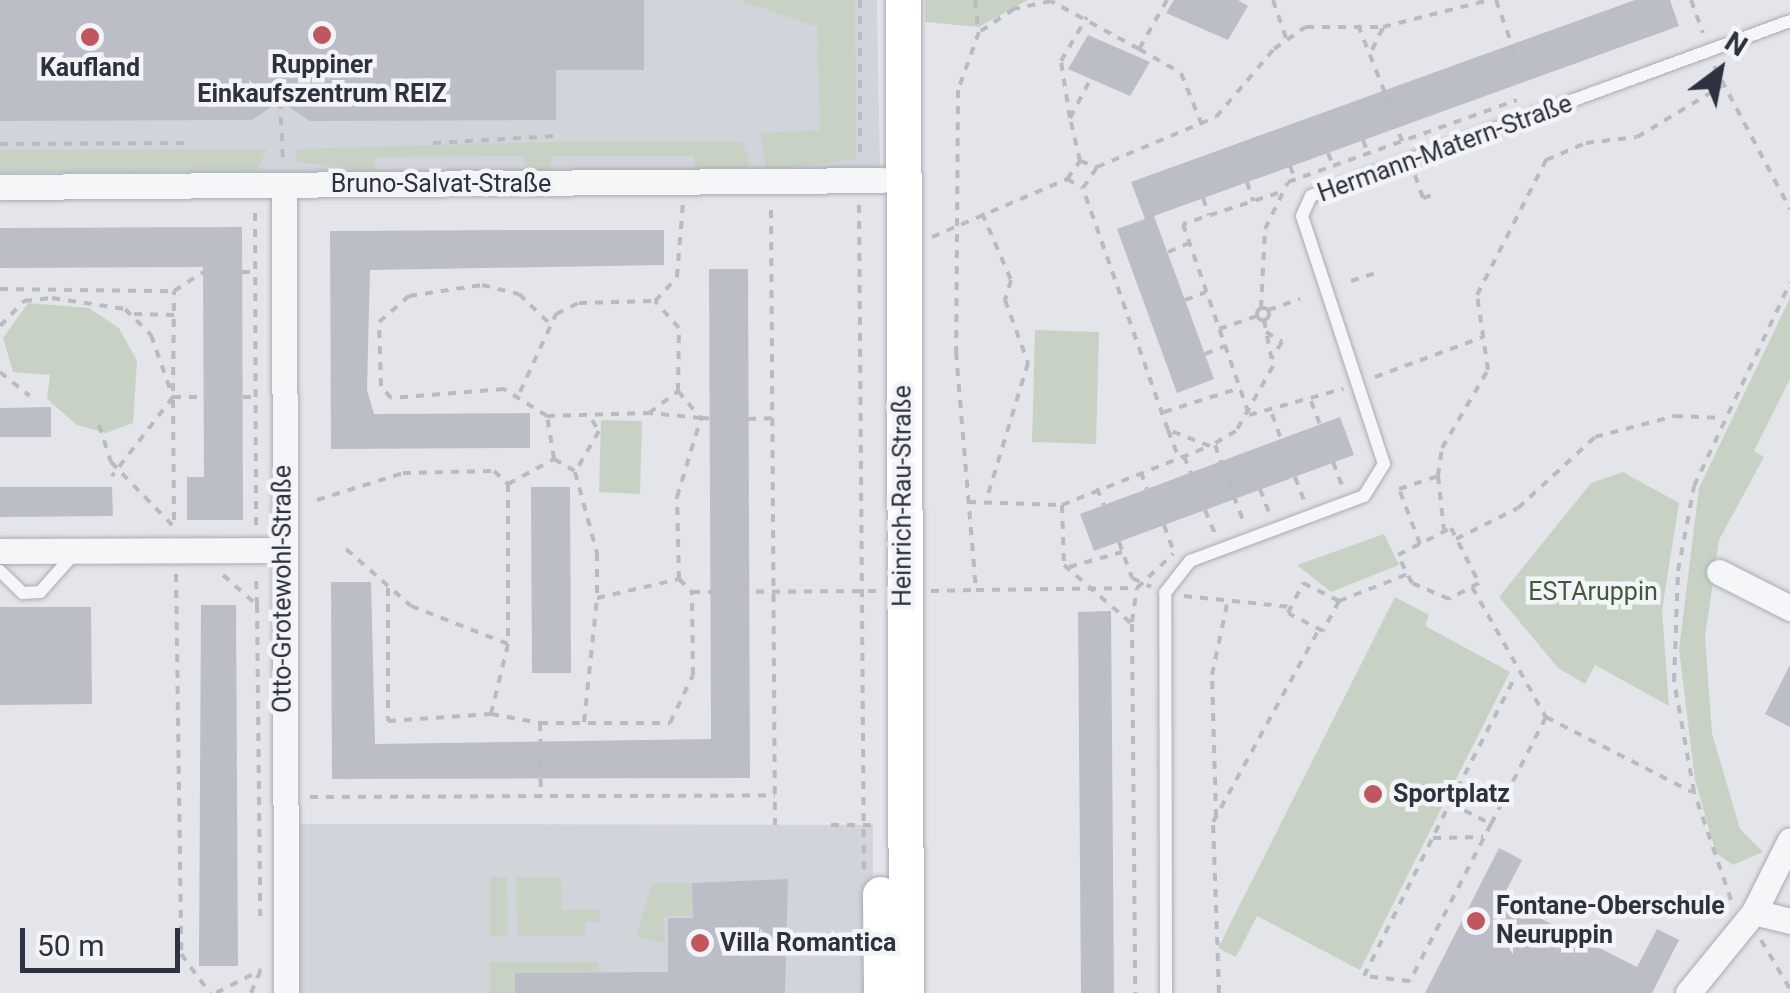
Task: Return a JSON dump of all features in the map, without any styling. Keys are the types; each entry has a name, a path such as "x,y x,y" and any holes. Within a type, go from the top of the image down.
{"main road":[{"name":"Heinrich-Rau-Straße","path":"880,0 871,181 872,825 880,993"},
{"name":"Heinrich-Rau-Straße","path":"904,0 906,993"}],"street":[{"name":"Bruno-Salvat-Straße","path":"0,187 871,181"},
{"name":"Otto-Grotewohl-Straße","path":"284,185 283,550 271,798 286,993"},
{"path":"0,550 283,550"},
{"path":"1719,572 1790,608"},
{"path":"1688,993 1754,912 1790,840"},
{"path":"1776,868 1790,892"},
{"path":"1754,912 1790,921"}],"lane":[{"name":"Hermann-Matern-Straße","path":"1166,591 1190,561 1364,496 1384,464 1302,216 1311,196 1790,21"},
{"path":"0,572 23,593 40,592 77,550"},
{"path":"1166,591 1166,993"}],"path":[{"path":"860,0 871,181 862,592 872,825 864,881"},
{"path":"975,0 978,32 958,90 957,234 968,502 976,590 1138,586 1227,604 1291,606 1319,629"},
{"path":"1139,48 1167,0"},
{"path":"1272,0 1286,38"},
{"path":"1458,8 1460,0"},
{"path":"1084,188 1096,167 1202,125 1286,38 1328,22 1383,28 1489,0"},
{"path":"1496,0 1517,59"},
{"path":"1691,0 1722,86 1790,209"},
{"path":"978,32 1014,8 1051,1 1181,73 1202,125"},
{"path":"922,239 957,234 982,213 1067,179 1080,161 1061,60 1086,17"},
{"path":"1358,25 1391,108"},
{"path":"1371,52 1383,28"},
{"path":"1070,118 1089,82"},
{"path":"1444,531 1438,476 1442,448 1488,370 1477,294 1546,160 1586,142 1637,138 1722,86"},
{"path":"280,101 284,185"},
{"path":"433,143 557,136"},
{"path":"1363,140 1368,153"},
{"path":"0,144 191,144"},
{"path":"1328,153 1333,165"},
{"path":"1080,161 1096,167"},
{"path":"1290,166 1294,179"},
{"path":"1067,179 1084,188 1168,430 1191,473"},
{"path":"655,301 683,264 684,182"},
{"path":"1246,182 1253,200"},
{"path":"1250,415 1183,224 1280,192"},
{"path":"1203,198 1209,215"},
{"path":"771,210 775,825"},
{"path":"254,213 257,605 271,798 261,932"},
{"path":"982,213 1011,280 1006,300 1028,364 986,501"},
{"path":"1168,252 1189,243"},
{"path":"1351,281 1381,271"},
{"path":"0,289 174,290 203,272"},
{"path":"242,272 255,272"},
{"path":"1790,283 1723,418 1684,526 1674,623 1694,792 1723,891 1754,912 1790,989"},
{"path":"550,323 520,294 482,284 408,296 380,322 381,386 391,398 520,392 546,416 554,459 575,472 598,553 584,722"},
{"path":"174,290 174,522 176,535 196,534"},
{"path":"1185,300 1206,292"},
{"path":"0,326 36,298 134,314 174,315"},
{"path":"1220,329 1300,300"},
{"path":"520,392 550,323 579,304 655,301"},
{"path":"655,301 679,328 678,391 701,418"},
{"path":"1268,310 1264,320 1271,359"},
{"path":"134,314 174,397"},
{"path":"1256,316 1264,320"},
{"path":"968,502 1062,504 1212,446 1250,415 1271,359 1282,342 1266,332"},
{"path":"1250,415 1272,414 1483,337"},
{"path":"1205,354 1226,346"},
{"path":"0,372 30,396"},
{"path":"1162,412 1240,388"},
{"path":"1342,390 1348,407"},
{"path":"650,413 678,391"},
{"path":"174,397 203,397"},
{"path":"112,476 119,472 174,397"},
{"path":"243,397 256,397"},
{"path":"1310,401 1320,424"},
{"path":"592,420 597,412 719,418"},
{"path":"1272,414 1282,439"},
{"path":"546,416 592,420 600,431 575,472"},
{"path":"1456,539 1518,508 1595,437 1675,416 1723,418"},
{"path":"701,418 677,497 679,580 692,592 862,592"},
{"path":"748,419 773,418"},
{"path":"99,424 119,472 174,522"},
{"path":"1168,430 1212,446 1223,467"},
{"path":"508,484 554,459"},
{"path":"1333,462 1343,490"},
{"path":"317,500 440,468 494,471 508,484 508,644 491,714"},
{"path":"1141,472 1148,489"},
{"path":"1295,476 1306,504"},
{"path":"1420,544 1399,489 1438,476"},
{"path":"1228,481 1245,526"},
{"path":"1200,542 1356,486"},
{"path":"1097,488 1104,505"},
{"path":"1260,490 1270,517"},
{"path":"1062,504 1067,568 1132,624"},
{"path":"1205,510 1216,536"},
{"path":"1164,525 1174,553"},
{"path":"1444,531 1456,539 1479,583 1448,599 1408,574 1398,555 1444,531"},
{"path":"1119,542 1138,586 1132,624 1135,993"},
{"path":"1138,586 1184,548"},
{"path":"346,549 410,606 508,644"},
{"path":"1067,568 1122,552"},
{"path":"190,568 176,568 181,954 213,993 261,970"},
{"path":"218,570 257,605"},
{"path":"1216,819 1319,629 1339,601 1408,574"},
{"path":"597,598 679,580"},
{"path":"1291,606 1303,582 1339,601"},
{"path":"1472,587 1516,676 1546,717 1694,792"},
{"path":"388,588 388,721 491,714 540,724 670,724 693,675 692,592"},
{"path":"1218,993 1212,675 1227,604"},
{"path":"1516,676 1364,976 1410,981 1546,717"},
{"path":"540,724 540,752"},
{"path":"540,763 541,796"},
{"path":"271,798 775,795"},
{"path":"1450,803 1491,824"},
{"path":"830,825 872,825"},
{"path":"1433,838 1484,837"},
{"path":"251,993 261,970 261,951"}],"shaded area":[{"path":"0,0 877,0 880,171 0,173"},
{"path":"296,824 873,825 873,993 296,993"}],"green space":[{"path":"739,0 855,0 856,159 766,171 761,133 820,130 817,27"},
{"path":"925,0 1028,0 979,27 925,22"},
{"path":"534,142 741,142 749,157 747,171 695,171 694,156 551,156 550,171 525,171 524,156 375,157 375,172 297,162 296,149"},
{"path":"267,149 256,171 0,173 0,150"},
{"path":"1790,298 1790,379 1754,451 1764,457 1719,540 1705,637 1712,733 1740,829 1763,852 1733,865 1716,853 1695,780 1679,649 1699,488"},
{"path":"28,303 89,308 119,328 137,361 133,423 106,433 77,425 47,399 50,375 13,372 3,338"},
{"path":"1035,330 1099,332 1096,444 1032,442"},
{"path":"601,420 642,421 640,494 599,492"},
{"name":"ESTAruppin","path":"1623,472 1679,503 1662,610 1669,706 1595,665 1585,684 1558,668 1499,597 1591,483"},
{"path":"1384,534 1399,565 1331,592 1297,565"},
{"name":"Sportplatz","path":"1395,597 1429,615 1425,626 1510,672 1360,970 1257,916 1236,957 1218,948"},
{"path":"490,877 507,877 508,936 490,936"},
{"path":"516,877 561,877 562,910 600,910 600,922 585,922 585,936 517,936"},
{"path":"652,883 692,883 693,916 664,916 665,943 636,937"},
{"path":"490,962 599,962 599,972 516,973 515,993 490,993"}],"building":[{"name":"Ruppiner Einkaufszentrum REIZ","path":"0,0 644,0 644,70 556,70 556,120 310,121 280,101 252,120 0,121"},
{"path":"1174,0 1238,0 1248,6 1228,40 1166,13"},
{"path":"1635,0 1670,0 1679,26 1154,216 1214,379 1177,393 1117,229 1145,219 1131,182"},
{"path":"1088,35 1150,62 1130,96 1068,69"},
{"path":"242,227 243,520 187,520 187,477 204,477 203,267 0,268 0,228"},
{"path":"664,230 664,265 370,270 367,390 374,414 530,413 530,448 331,449 330,231"},
{"path":"709,269 748,269 750,778 332,779 331,582 371,582 375,744 711,739"},
{"path":"51,407 51,437 0,437 0,408"},
{"path":"1340,417 1354,455 1094,551 1080,514"},
{"path":"0,487 112,487 113,516 0,517"},
{"path":"531,487 570,487 571,673 532,673"},
{"path":"201,605 236,605 238,966 199,966"},
{"path":"0,607 91,607 92,704 0,705"},
{"path":"1111,611 1114,993 1081,993 1078,612"},
{"path":"1790,665 1790,727 1765,714"},
{"name":"Fontane-Oberschule Neuruppin","path":"1499,848 1522,860 1502,899 1637,967 1657,929 1679,940 1652,993 1425,993"},
{"path":"788,879 785,993 515,993 515,973 668,972 668,918 693,918 692,883"}],"place":[{"name":"Ruppiner Einkaufszentrum REIZ","path":"322,35"},
{"name":"Kaufland","path":"90,37"},
{"name":"Sportplatz","path":"1373,794"},
{"name":"Fontane-Oberschule Neuruppin","path":"1476,921"},
{"name":"Villa Romantica","path":"700,943"}]}
